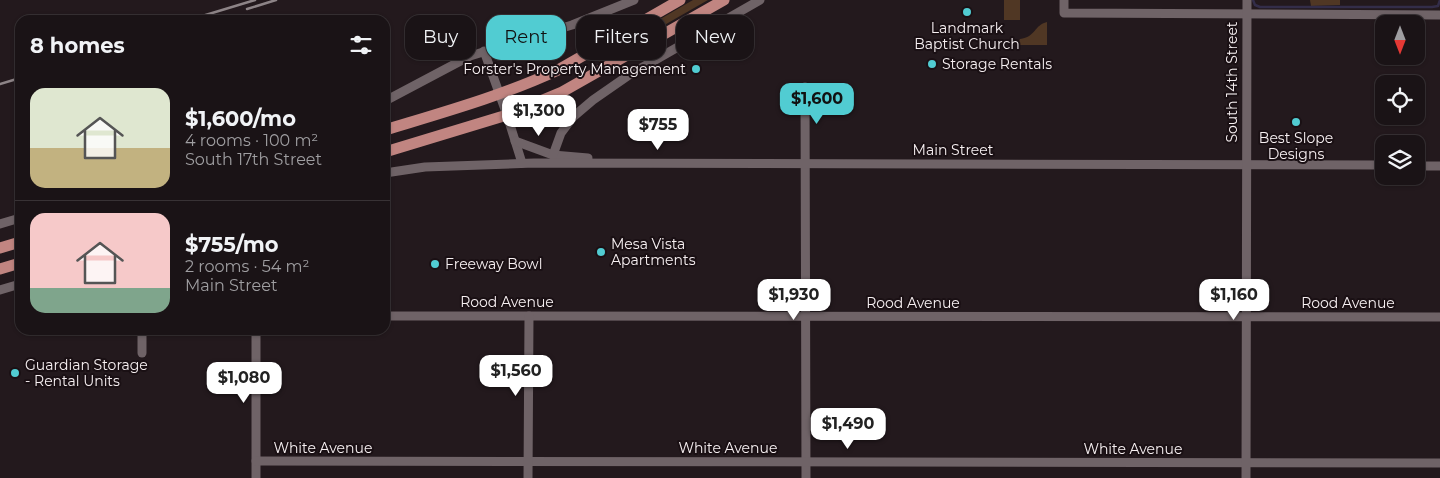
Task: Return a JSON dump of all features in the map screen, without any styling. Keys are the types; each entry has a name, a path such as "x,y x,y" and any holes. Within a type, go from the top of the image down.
{"main road":[{"path":"390,128 500,95 558,70 680,0"},
{"path":"390,150 507,115 576,85 724,0"},
{"path":"0,248 15,244"},
{"path":"0,269 15,264"}],"street":[{"path":"390,98 470,56 572,26 634,0"},
{"path":"554,155 555,148 565,128 573,117 593,100 629,75 760,0"},
{"path":"1064,0 1064,13 1440,14"},
{"name":"South 14th Street","path":"1246,0 1246,478"},
{"path":"484,51 522,163"},
{"path":"805,88 806,478"},
{"path":"516,141 554,155 641,163"},
{"name":"Main Street","path":"390,172 424,166 522,163 1375,165"},
{"path":"1425,166 1440,166"},
{"path":"0,224 15,220"},
{"path":"0,290 15,286"},
{"name":"Rood Avenue","path":"390,316 1440,317"},
{"path":"528,316 528,478"},
{"path":"142,335 142,353"},
{"path":"256,335 256,478"},
{"name":"White Avenue","path":"256,461 1440,463"}],"shaded area":[{"path":"693,0 708,0 682,15 676,15 676,18 666,24 666,16"},
{"path":"1004,0 1020,0 1020,20 1004,20"},
{"path":"1310,0 1340,0 1340,5 1311,6"},
{"path":"1047,22 1047,45 1017,45 1020,39 1029,36"}],"waterway":[{"path":"1253,0 1255,5 1260,7 1432,7 1438,6 1440,0"}],"railway":[{"path":"206,15 255,0"},
{"path":"247,9 276,0"},
{"path":"0,84 15,80"}],"place":[{"name":"Landmark Baptist Church","path":"967,12"},
{"name":"Storage Rentals","path":"932,64"},
{"name":"Forster's Property Management","path":"696,69"},
{"name":"Best Slope Designs","path":"1296,122"},
{"name":"Mesa Vista Apartments","path":"601,252"},
{"name":"Freeway Bowl","path":"435,264"},
{"name":"Guardian Storage - Rental Units","path":"15,373"}]}
